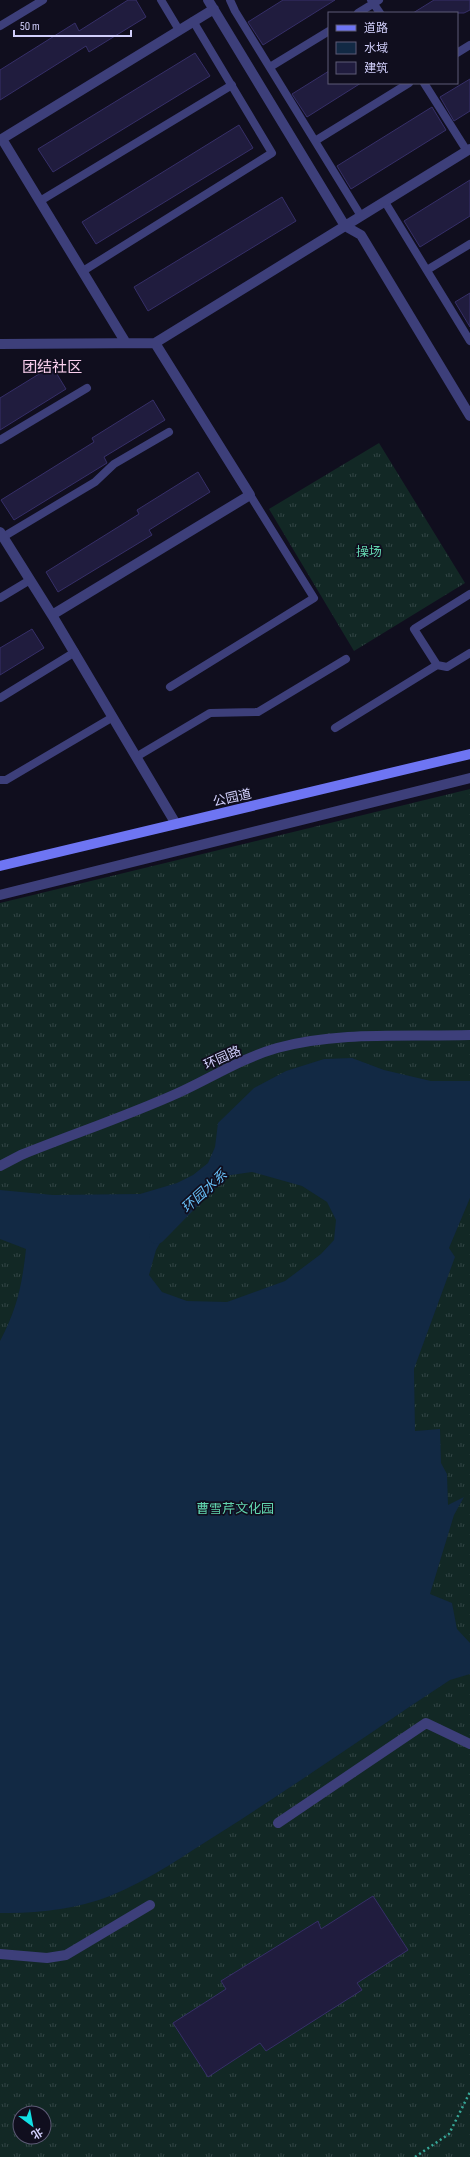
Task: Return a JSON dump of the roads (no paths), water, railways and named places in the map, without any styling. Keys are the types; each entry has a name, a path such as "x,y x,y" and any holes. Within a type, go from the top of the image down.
{"main road":[{"name":"公园道","path":"0,866 470,754"}],"street":[{"path":"208,0 345,226 361,235 470,416"},
{"path":"126,343 1,139 214,9"},
{"path":"0,344 155,343 468,150"},
{"path":"52,615 250,495 155,343"},
{"path":"2,534 52,615 176,824"},
{"path":"0,895 470,778"},
{"name":"环园路","path":"0,1166 21,1156 178,1093 228,1068 277,1048 314,1041 360,1037 470,1035"},
{"path":"278,1823 426,1723 470,1744"},
{"path":"0,1954 47,1958 66,1955 150,1904"}],"lane":[{"path":"0,26 43,0"},
{"path":"161,0 179,30"},
{"path":"230,0 362,216"},
{"path":"359,12 375,1 380,12"},
{"path":"83,271 272,153 193,21"},
{"path":"270,67 328,32"},
{"path":"458,52 470,45"},
{"path":"315,141 407,84"},
{"path":"425,84 468,150"},
{"path":"40,201 232,85"},
{"path":"385,202 470,341"},
{"path":"427,270 470,244"},
{"path":"0,440 87,388"},
{"path":"2,534 95,482 114,464 169,432"},
{"path":"170,687 314,598 250,495"},
{"path":"0,598 30,580"},
{"path":"437,665 414,629 470,594"},
{"path":"0,698 74,652"},
{"path":"335,728 437,665 447,667 470,653"},
{"path":"136,757 210,713 258,712 346,659"},
{"path":"0,780 6,780 113,717"}],"water":[{"path":"352,1058 384,1070 431,1081 470,1081 470,1198 449,1248 455,1257 414,1369 415,1431 440,1429 441,1463 447,1474 448,1505 464,1497 454,1515 430,1594 452,1603 457,1629 470,1643 470,1674 450,1680 252,1812 168,1866 125,1890 97,1901 56,1910 28,1913 0,1913 0,1341 15,1307 23,1274 26,1249 0,1239 0,1190 53,1195 140,1194 177,1183 193,1175 208,1163 215,1147 218,1123 254,1088 286,1071 324,1059","holes":["252,1172 302,1186 327,1202 336,1220 334,1240 321,1254 285,1281 227,1302 187,1301 162,1292 149,1275 156,1250 174,1218 195,1197 224,1176"]}],"waterway":[{"name":"环园水系","path":"157,1236 211,1181"}],"district":[{"name":"团结社区","path":"52,367"}],"park label":[{"name":"操场","path":"369,551"},
{"name":"曹雪芹文化园","path":"235,1508"}]}
